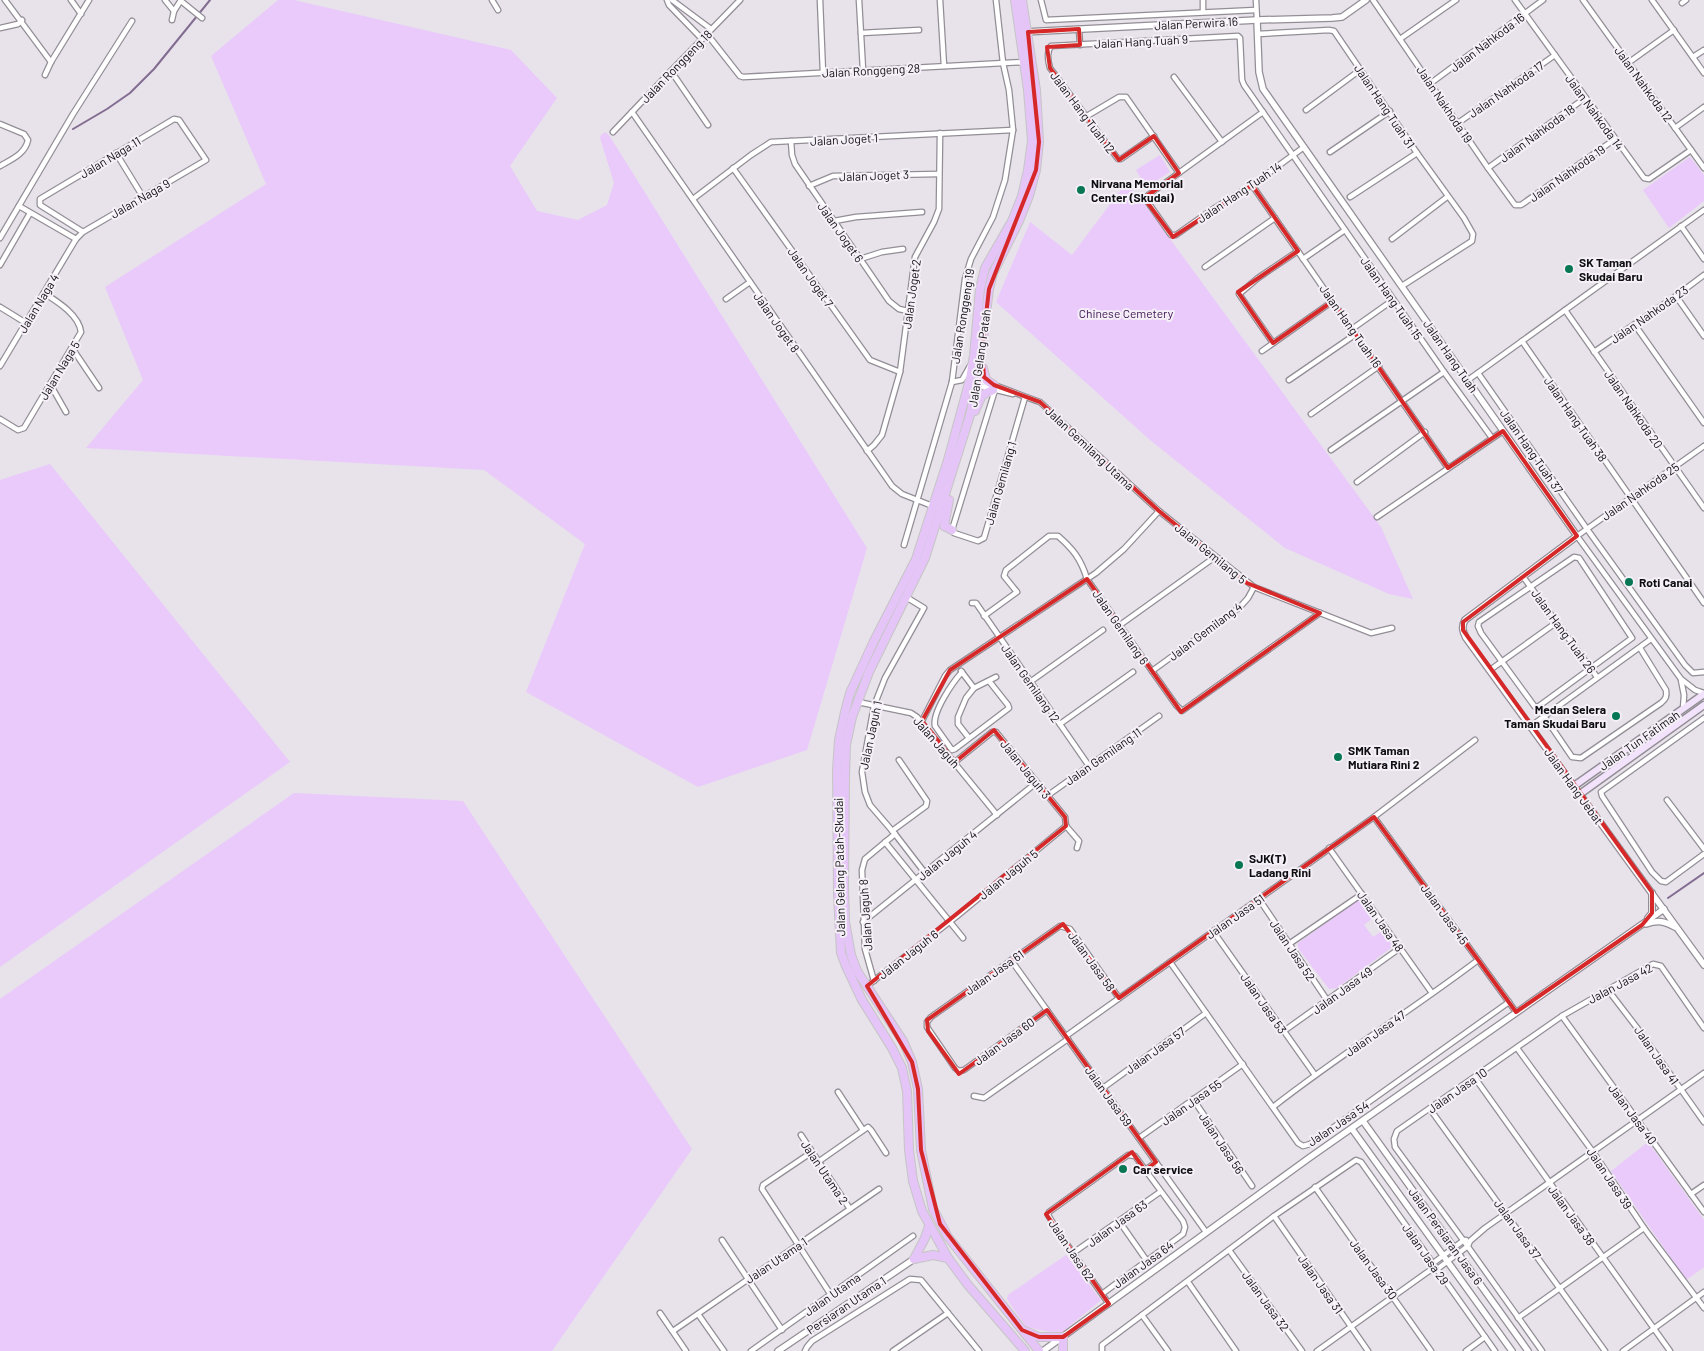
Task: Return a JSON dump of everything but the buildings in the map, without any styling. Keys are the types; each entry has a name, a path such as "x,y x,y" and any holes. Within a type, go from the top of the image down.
{"main road":[{"path":"1015,0 1024,32"},
{"path":"1022,0 1024,32"},
{"name":"Jalan Gelang Patah","path":"856,702 925,558 953,474 978,383 989,289 993,273 1019,221 1029,196 1036,170 1039,142 1024,32"},
{"name":"Jalan Gelang Patah","path":"850,693 916,559 948,460 969,381 974,355 980,289 985,268 1012,221 1022,196 1030,163 1032,141 1028,61"},
{"path":"964,435 974,417 982,394 994,388 984,377 982,351"},
{"path":"952,530 944,526 944,523 953,474"},
{"path":"840,734 848,710 856,702 856,688 861,669"},
{"name":"Jalan Gelang Patah-Skudai","path":"850,693 840,734 837,770 838,885 841,953 862,1000 892,1048 902,1068 907,1091 909,1150 913,1181 922,1211 948,1258 968,1285 1025,1351"},
{"name":"Jalan Tun Fatimah","path":"1574,786 1704,693"},
{"name":"Jalan Gelang Patah-Skudai","path":"856,702 846,752 844,905 851,955 857,971 903,1041 912,1062 918,1090 921,1150 933,1209 940,1224 948,1237 1039,1351"},
{"name":"Jalan Tun Fatimah","path":"1580,794 1704,705"},
{"path":"914,1259 930,1226"},
{"path":"914,1259 933,1255 948,1258"},
{"path":"1022,1330 1039,1337 1063,1337 1063,1351"}],"street":[{"path":"5,0 22,20 51,62"},
{"path":"71,0 80,14"},
{"path":"45,75 89,0"},
{"path":"165,0 174,11"},
{"path":"172,20 174,11 181,0 200,16"},
{"path":"492,0 498,10"},
{"path":"667,0 669,6 702,39"},
{"path":"672,0 711,29"},
{"name":"Jalan Ronggeng 18","path":"613,132 740,0"},
{"path":"820,0 823,73"},
{"path":"859,0 863,70"},
{"path":"940,0 944,66"},
{"name":"Jalan Ronggeng 19","path":"904,544 952,382 965,279 971,259 993,216 1005,180 1013,130 996,0"},
{"path":"1041,0 1046,20 1256,10"},
{"path":"1203,12 1204,0"},
{"path":"1256,0 1257,20"},
{"name":"Jalan Perwira 16","path":"1024,32 1332,18 1342,16 1366,0"},
{"name":"Jalan Nakhoda 19","path":"1373,0 1488,168 1515,205 1518,206"},
{"path":"1400,39 1456,0"},
{"name":"Jalan Nahkoda 14","path":"1515,0 1644,178 1649,179 1691,150"},
{"name":"Jalan Nahkoda 16","path":"1431,83 1543,0"},
{"name":"Jalan Nahkoda 12","path":"1583,0 1704,168"},
{"path":"1652,0 1704,73"},
{"path":"1103,16 1105,28"},
{"path":"0,28 18,24 22,20"},
{"name":"Jalan Hang Tuah","path":"1257,20 1259,72 1263,89 1651,639 1681,679 1695,690 1704,693"},
{"path":"0,238 73,114 132,21"},
{"path":"1079,29 1080,45"},
{"path":"861,33 919,30"},
{"name":"Jalan Hang Tuah 31","path":"1258,34 1329,30 1338,36 1417,153 1464,218 1473,234 1472,241 1402,286"},
{"path":"1628,63 1674,30"},
{"name":"Jalan Ronggeng 28","path":"707,34 740,76 1028,61"},
{"name":"Jalan Hang Tuah 9","path":"1048,52 1051,46 1238,36"},
{"name":"Jalan Hang Tuah 15","path":"1238,36 1240,38 1242,80 1393,300 1492,438"},
{"path":"1693,58 1704,50"},
{"name":"Jalan Hang Tuah 12","path":"1048,52 1050,68 1088,116 1119,160 1154,136"},
{"name":"Jalan Nahkoda 17","path":"1458,123 1555,56"},
{"path":"1306,110 1360,70"},
{"path":"671,71 708,125"},
{"path":"1174,77 1222,142"},
{"path":"1088,116 1124,96 1154,136 1178,173 1263,112"},
{"name":"Jalan Nahkoda 18","path":"1488,168 1585,98"},
{"path":"1675,128 1704,107"},
{"path":"1330,152 1390,111"},
{"name":"Jalan Joget 8","path":"632,112 892,486 898,491 941,509"},
{"name":"Jalan Naga 11","path":"83,232 40,206 40,199 177,118 206,160"},
{"path":"0,124 24,134 28,140 26,148 0,166"},
{"name":"Jalan Joget 1","path":"692,200 751,154 771,142 1013,130"},
{"name":"Jalan Joget 2","path":"867,451 882,435 900,372 915,256 934,222 938,209 940,134"},
{"name":"Jalan Nahkoda 19","path":"1518,206 1615,139"},
{"name":"Jalan Joget 6","path":"791,141 795,164 809,186 889,301 899,309 908,311"},
{"name":"Jalan Hang Tuah 14","path":"1178,173 1145,198 1174,236 1252,185 1304,147"},
{"path":"116,153 142,197"},
{"path":"1350,197 1417,153"},
{"name":"Jalan Naga 9","path":"76,239 83,232 206,160"},
{"name":"Jalan Joget 7","path":"733,168 870,360 900,372"},
{"name":"Jalan Joget 3","path":"809,186 833,176 939,174"},
{"name":"Jalan Hang Tuah 16","path":"1252,185 1425,432 1448,468"},
{"path":"1392,239 1447,196"},
{"path":"19,206 76,239"},
{"path":"1468,380 1704,210"},
{"path":"834,222 856,217 922,212"},
{"path":"0,265 30,213"},
{"path":"1205,267 1275,218"},
{"path":"1681,226 1704,259"},
{"path":"1303,259 1345,230"},
{"name":"Jalan Naga 4","path":"0,366 76,239"},
{"path":"860,259 882,252 903,250"},
{"path":"1273,342 1239,294 1258,278 1298,251"},
{"name":"Jalan Nahkoda 23","path":"1594,352 1704,275"},
{"path":"726,299 750,282"},
{"name":"Jalan Naga 5","path":"0,419 18,430 22,430 81,332 82,329 66,307 44,293"},
{"path":"1676,296 1704,336"},
{"path":"1352,329 1393,300"},
{"path":"1262,351 1333,301"},
{"path":"0,307 26,322"},
{"name":"Jalan Nahkoda 20","path":"1565,310 1704,508"},
{"path":"1635,325 1704,423"},
{"path":"1289,380 1356,334"},
{"name":"Jalan Hang Tuah 38","path":"1522,341 1704,603"},
{"path":"72,348 99,388"},
{"path":"952,382 962,380 974,355"},
{"path":"1311,414 1379,366"},
{"path":"1330,450 1444,372"},
{"name":"Jalan Hang Tuah 37","path":"1478,373 1640,603 1693,673 1704,672"},
{"name":"Jalan Gemilang Utama","path":"969,381 994,388 1007,389 1040,402 1159,511"},
{"path":"50,384 66,412"},
{"path":"952,530 994,388"},
{"name":"Jalan Gemilang 1","path":"952,530 954,533 978,541 984,538 1025,397"},
{"path":"1377,516 1503,431"},
{"path":"1357,482 1425,432"},
{"name":"Jalan Nahkoda 25","path":"1577,536 1704,446"},
{"path":"922,721 950,670 1096,573 1124,549 1159,511"},
{"name":"Jalan Gemilang 5","path":"1159,511 1254,587 1372,633 1392,628"},
{"name":"Jalan Gemilang 6","path":"984,616 1016,592 1004,576 1006,570 1049,536 1058,536 1081,561 1087,578 1182,711 1320,614"},
{"name":"Jalan Hang Jebat","path":"1577,536 1524,578 1465,620 1463,630 1466,638 1704,965"},
{"path":"1120,625 1215,557"},
{"path":"1571,558 1579,558 1632,638 1537,707 1535,707 1502,661 1478,630 1479,622 1571,558"},
{"name":"Jalan Hang Tuah 26","path":"1524,578 1598,677"},
{"name":"Jalan Gemilang 4","path":"1152,671 1240,607 1254,587"},
{"name":"Jalan Jaguh 1","path":"906,597 924,608 885,678 874,706 862,780 870,805 894,832 925,873"},
{"name":"Jalan Gemilang 12","path":"972,603 976,603 1089,766"},
{"path":"1490,670 1557,622"},
{"path":"1030,682 1103,630"},
{"path":"1531,726 1651,639"},
{"path":"1544,716 1572,756 1581,758 1661,703 1666,699 1666,690 1640,648"},
{"path":"958,666 974,688"},
{"name":"Jalan Jaguh","path":"962,672 943,700 934,722 946,744 953,750 969,738"},
{"path":"1060,724 1133,672"},
{"path":"989,681 1009,708 969,738 958,724 958,717 966,698 974,688 996,677"},
{"path":"1681,679 1684,696 1683,709"},
{"name":"Jalan Jaguh","path":"856,702 911,713 922,721 997,814"},
{"name":"Jalan Gemilang 11","path":"1047,796 1159,716"},
{"path":"1704,718 1601,792 1652,872 1661,881 1666,882 1704,854"},
{"name":"Jalan Jaguh 3","path":"955,762 992,732 995,732 1065,817 1066,826 1079,841 1077,848"},
{"name":"Jalan Jasa 51","path":"974,1096 984,1098 1119,998 1374,816 1475,740"},
{"path":"1616,756 1628,772"},
{"name":"Jalan Jaguh 8","path":"874,980 866,949 863,922 863,864 865,858 926,806 928,801 899,760"},
{"name":"Jalan Jaguh 4","path":"863,922 1031,787"},
{"path":"1668,800 1704,849"},
{"name":"Jalan Jasa 45","path":"1374,816 1516,1012"},
{"name":"Jalan Jaguh 5","path":"950,921 1066,826"},
{"path":"885,842 963,938"},
{"name":"Jalan Jasa 48","path":"1329,848 1432,993"},
{"path":"1642,925 1652,913 1652,892"},
{"path":"1290,944 1362,894"},
{"name":"Jalan Jasa 52","path":"1259,899 1328,1000"},
{"path":"1043,1351 1206,1232 1664,909"},
{"name":"Jalan Jaguh 6","path":"867,986 950,921"},
{"path":"1642,925 1665,921 1678,928"},
{"name":"Jalan Jasa 61","path":"959,1071 928,1031 927,1022 931,1017 1057,927 1063,925"},
{"name":"Jalan Jasa 58","path":"1063,925 1070,929 1119,998"},
{"name":"Jalan Jasa 53","path":"1213,931 1315,1075"},
{"name":"Jalan Jasa 49","path":"1284,1031 1400,948"},
{"name":"Jalan Jasa 59","path":"1011,960 1206,1232"},
{"name":"Jalan Jasa 47","path":"1273,1107 1315,1075 1478,960"},
{"name":"Jalan Jasa 54","path":"1170,962 1298,1143 1306,1146 1508,1002"},
{"name":"Jalan Jasa 42","path":"1517,1048 1562,1016 1653,964 1661,966 1704,1028"},
{"name":"Jalan Jasa 41","path":"1608,990 1642,1033 1704,1122"},
{"name":"Jalan Jasa 60","path":"959,1071 964,1070 1047,1010"},
{"name":"Jalan Jasa 57","path":"1103,1088 1206,1013"},
{"name":"Jalan Jasa 40","path":"1562,1016 1704,1212"},
{"name":"Jalan Jasa 10","path":"1464,1240 1395,1147 1394,1139 1398,1131 1517,1048"},
{"name":"Jalan Jasa 39","path":"1517,1048 1644,1228 1704,1308"},
{"name":"Jalan Jasa 55","path":"1139,1138 1243,1064"},
{"path":"1317,1351 1429,1271 1437,1270 1468,1246 1470,1241 1704,1073"},
{"name":"Jalan Jasa 38","path":"1475,1078 1670,1351"},
{"path":"838,1092 866,1129 871,1130 886,1153"},
{"name":"Jalan Jasa 56","path":"1193,1099 1252,1186"},
{"name":"Jalan Jasa 37","path":"1430,1109 1605,1351"},
{"name":"Jalan Persiaran Jasa 6","path":"1363,1121 1528,1351"},
{"path":"818,1162 866,1129"},
{"name":"Jalan Persiaran Jasa 6","path":"1352,1129 1512,1351"},
{"name":"Jalan Utama 2","path":"801,1135 850,1209"},
{"path":"812,1152 762,1187 831,1295"},
{"name":"Jalan Jasa 62","path":"1109,1304 1073,1254 1049,1217 1049,1212 1128,1155 1135,1156 1183,1221 1185,1227 1183,1234"},
{"name":"Jalan Jasa 29","path":"1315,1187 1336,1175 1356,1160 1362,1162 1495,1351"},
{"path":"1145,1170 1156,1162"},
{"path":"1691,1194 1704,1185"},
{"path":"1102,1351 1102,1345 1142,1314 1315,1187"},
{"name":"Jalan Jasa 30","path":"1315,1187 1431,1351"},
{"name":"Jalan Utama 1","path":"673,1331 879,1189"},
{"name":"Jalan Jasa 63","path":"1073,1254 1160,1192"},
{"name":"Jalan Jasa 31","path":"1274,1216 1368,1351"},
{"path":"1119,1221 1147,1262"},
{"path":"1518,1318 1644,1228"},
{"name":"Jalan Jasa 64","path":"1102,1294 1183,1234"},
{"name":"Jalan Utama","path":"751,1351 913,1236"},
{"path":"722,1240 782,1330"},
{"path":"1429,1271 1432,1263 1464,1240 1470,1241"},
{"path":"1464,1240 1542,1351"},
{"name":"Jalan Jasa 32","path":"1229,1250 1302,1351"},
{"name":"Persiaran Utama 1","path":"778,1351 914,1259"},
{"path":"805,1351 812,1341 910,1279 921,1280 978,1351"},
{"path":"1188,1282 1236,1351"},
{"path":"1623,1351 1704,1292"},
{"path":"660,1313 686,1351"},
{"path":"893,1351 948,1313"},
{"path":"698,1314 724,1351"},
{"path":"1142,1314 1168,1351"},
{"path":"1466,1351 1485,1337"}],"highlighted area":[{"path":"1079,29 1080,45 1047,47 1050,68 1119,160 1154,136 1179,173 1144,198 1173,237 1252,185 1298,251 1238,292 1273,343 1333,301 1448,468 1503,431 1577,536 1463,622 1463,630 1652,892 1652,913 1642,925 1516,1012 1374,817 1119,998 1063,924 927,1020 928,1031 959,1074 1047,1010 1156,1162 1145,1170 1132,1152 1046,1214 1109,1304 1063,1337 1039,1337 1022,1330 940,1224 921,1150 918,1089 912,1062 867,986 1066,826 1065,817 994,730 955,762 922,721 950,670 1087,579 1181,712 1320,613 1247,583 1159,511 1040,402 994,385 984,377 982,351 989,289 1036,170 1039,142 1028,32"}],"green space":[{"path":"278,0 294,0 511,50 557,98 510,166 537,211 578,220 607,205 614,183 600,138 605,132 609,135 867,548 807,750 698,787 526,692 585,544 484,470 86,448 143,380 105,287 266,184 211,56"},
{"path":"1160,155 1170,172 1146,187 1136,170"},
{"path":"1690,157 1704,175 1704,201 1669,228 1643,190"},
{"name":"Chinese Cemetery","path":"1126,183 1143,202 1381,527 1413,599 1389,594 1285,548 1150,440 996,302 1030,222 1072,255"},
{"path":"50,464 290,762 0,967 0,480"},
{"path":"294,793 463,801 692,1149 552,1351 0,1351 0,999"},
{"path":"1360,899 1364,901 1375,916 1364,925 1373,937 1385,929 1392,939 1392,947 1337,988 1329,989 1298,948 1298,943"},
{"path":"1648,1142 1704,1220 1704,1267 1686,1280 1611,1171"},
{"path":"1066,1255 1101,1300 1060,1334 1026,1327 1007,1299 1008,1295"}],"waterway":[{"path":"73,129 130,93 154,69 210,0"},
{"path":"1668,898 1704,873"}],"place":[{"name":"Nirvana Memorial Center (Skudai)","path":"1081,190"},
{"name":"SK Taman Skudai Baru","path":"1569,269"},
{"name":"Roti Canai","path":"1629,582"},
{"name":"Medan Selera Taman Skudai Baru","path":"1616,716"},
{"name":"SMK Taman Mutiara Rini 2","path":"1338,757"},
{"name":"SJK(T) Ladang Rini","path":"1239,865"},
{"name":"Car service","path":"1123,1169"}]}
